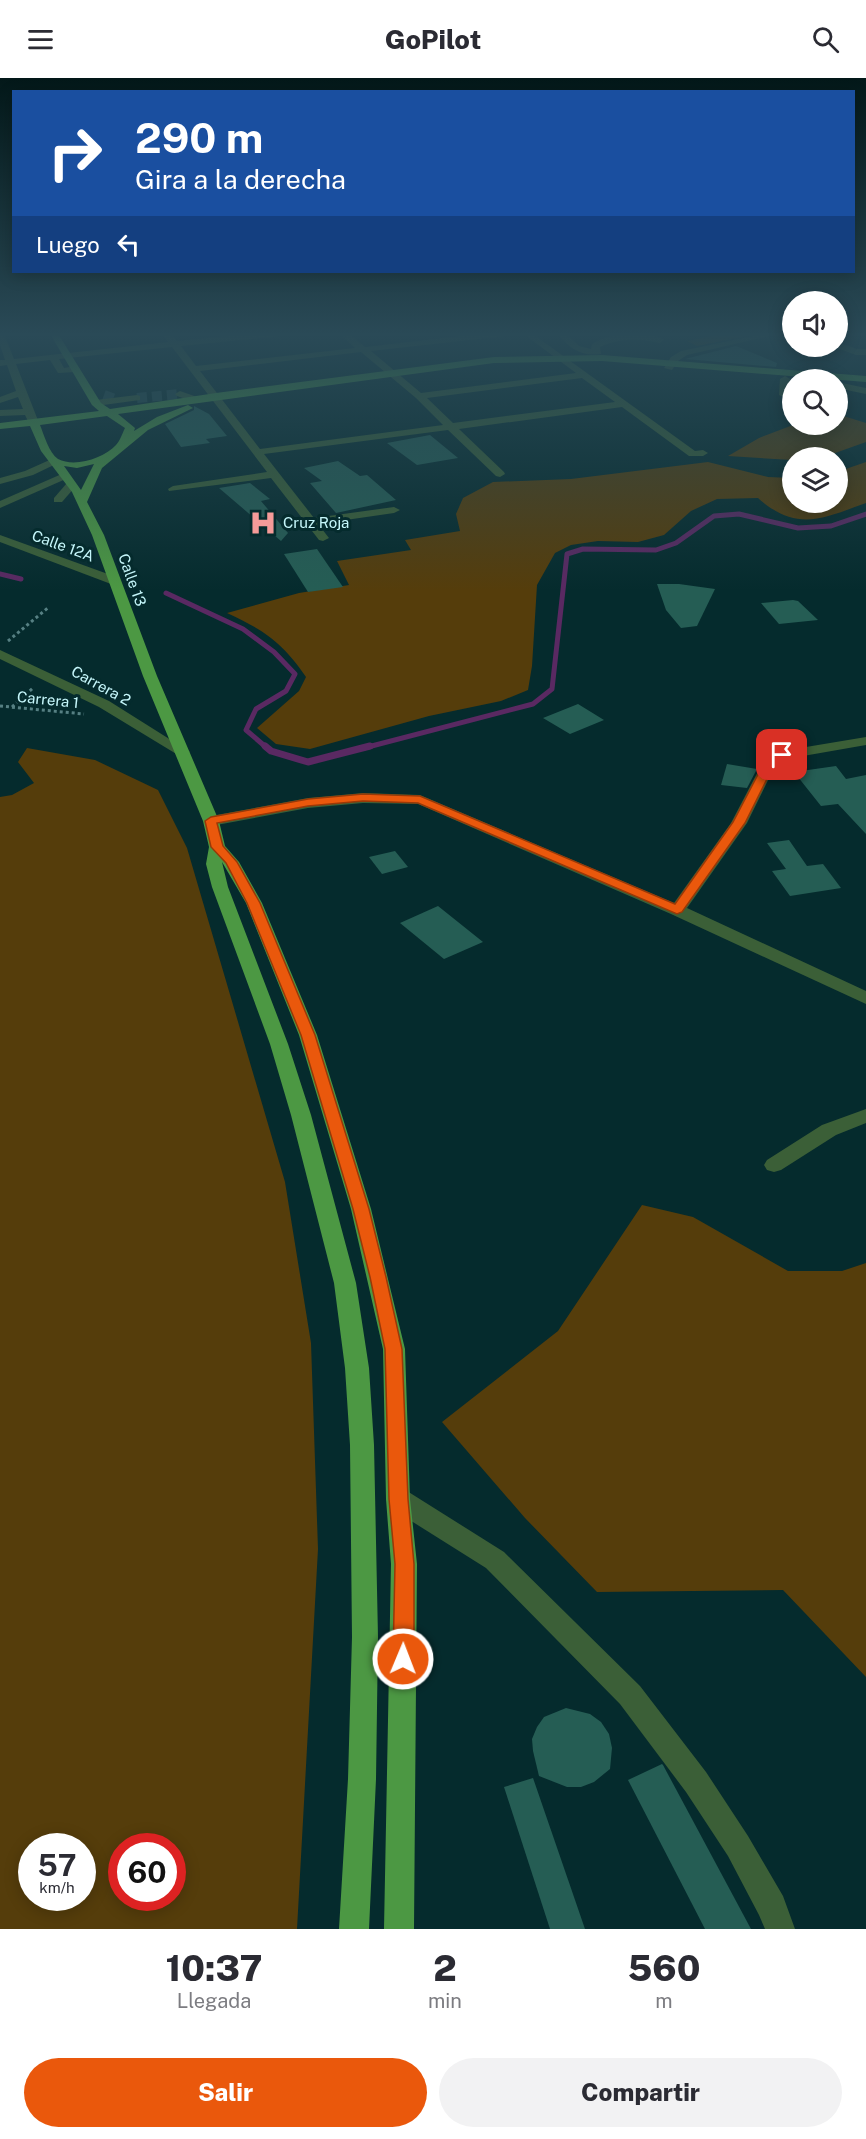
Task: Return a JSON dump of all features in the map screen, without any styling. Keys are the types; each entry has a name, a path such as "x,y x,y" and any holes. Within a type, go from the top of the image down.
{"main road":[{"path":"0,426 18,419 34,423 52,418"},
{"path":"119,418 130,428 122,445"},
{"path":"82,502 94,471 106,458 141,429 161,418"},
{"name":"Calle 13","path":"34,423 46,451 63,471 98,535 150,676 211,821 217,847"},
{"path":"54,461 77,465 106,458"},
{"path":"217,847 231,862 254,903 308,1035 361,1209 394,1349 398,1499 404,1564 399,1929"},
{"path":"217,847 214,864 220,887 279,1044 328,1209 345,1283 357,1368 362,1445 365,1637 362,1779 354,1929"}],"street":[{"name":"Calle 13","path":"31,418 34,423"},
{"path":"233,418 323,538"},
{"path":"444,418 500,474"},
{"path":"258,452 511,418"},
{"path":"643,418 693,454 703,453 653,418"},
{"path":"0,421 18,419"},
{"path":"0,481 29,473 54,461"},
{"path":"172,489 275,474"},
{"path":"58,500 68,480"},
{"path":"0,505 68,480"},
{"path":"311,522 394,510"},
{"name":"Calle 12A","path":"0,538 116,581"},
{"name":"Carrera 2","path":"0,654 104,704 183,752"},
{"path":"677,910 739,823 769,763 782,755 866,741"},
{"path":"211,821 308,803 392,797 420,800 677,910 866,998"},
{"path":"774,1165 829,1130 866,1116"},
{"path":"398,1499 495,1560 630,1695 696,1782 738,1846 772,1907 780,1929"}],"path":[{"path":"0,648 49,607"},
{"path":"12,707 47,676"},
{"name":"Carrera 1","path":"0,706 86,715"}],"shaded area":[{"path":"848,418 866,423 866,442 848,448 782,447 782,459 728,456 759,438 782,429 782,435 848,435"},
{"path":"708,462 768,477 782,478 782,513 837,513 811,519 798,519 785,516 758,498 717,499 691,511 664,535 638,542 598,541 571,545 555,553 537,585 532,666 528,690 501,701 429,716 310,749 276,744 257,728 299,691 306,677 281,646 252,625 227,613 299,593 349,585 337,561 411,550 405,540 460,531 456,514 463,498 493,482 571,479"},
{"path":"866,462 866,503 848,509 848,468"},
{"path":"27,748 95,760 158,790 187,848 285,1182 311,1343 318,1549 297,1929 0,1929 0,797 12,795 34,783 18,762"},
{"path":"642,1205 693,1217 788,1271 842,1271 866,1263 866,1677 783,1590 597,1592 525,1518 442,1422 558,1331"}],"building":[{"path":"177,418 213,418 227,436 206,439 210,443 181,447 165,424"},
{"path":"430,435 458,458 417,465 387,443"},
{"path":"338,461 360,476 367,475 396,500 336,513 310,483 322,481 304,468"},
{"path":"250,483 270,499 261,501 288,533 281,541 219,488"},
{"path":"317,549 343,587 308,592 284,554"},
{"path":"657,584 679,584 715,589 697,626 681,628 666,610"},
{"path":"798,601 818,620 779,624 761,603"},
{"path":"578,704 604,720 570,734 543,718"},
{"path":"727,764 757,769 747,788 721,785"},
{"path":"836,766 846,779 866,775 866,834 838,804 821,806 794,772"},
{"path":"789,840 807,866 823,864 841,888 790,896 772,871 786,869 767,843"},
{"path":"395,851 408,867 382,874 369,857"},
{"path":"438,906 483,942 444,959 400,923"},
{"path":"566,1708 590,1714 601,1722 609,1734 612,1748 610,1769 594,1782 581,1787 567,1787 539,1776 533,1751 532,1739 544,1717"},
{"path":"662,1764 751,1929 705,1929 628,1780"},
{"path":"533,1778 585,1929 550,1929 504,1787"}],"waterway":[{"path":"364,748 533,704 552,689 567,554 583,549 656,550 676,543 714,516 739,514 798,528 831,526 866,514"},
{"path":"0,574 21,579"},
{"path":"166,593 243,629 274,652 295,674 286,691 256,709 246,730 267,748"},
{"path":"265,746 271,751 308,762 370,746"}],"place":[{"name":"Cruz Roja","path":"263,523"}],"route":[{"path":"403,1659 404,1564 398,1499 394,1349 378,1277 361,1209 308,1035 254,903 231,862 217,847 211,821 308,803 392,797 420,800 677,910 739,823 769,763 782,755"}]}
